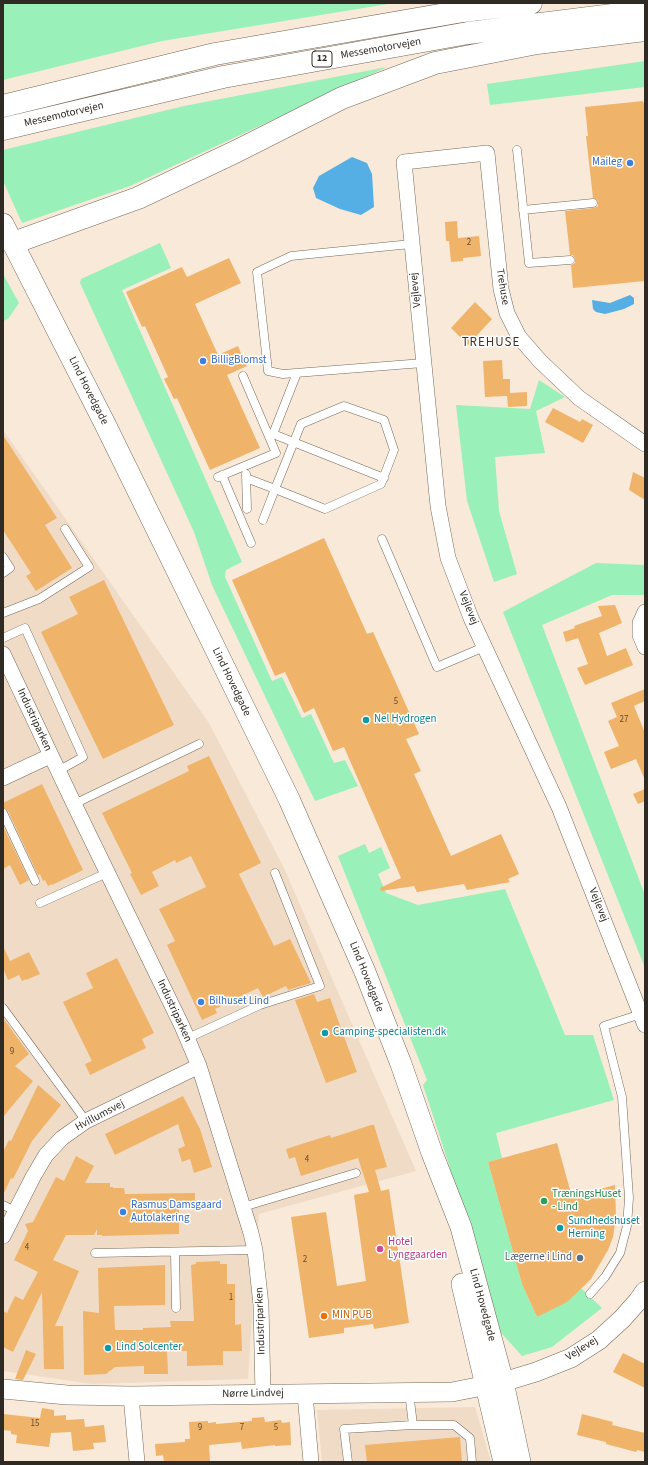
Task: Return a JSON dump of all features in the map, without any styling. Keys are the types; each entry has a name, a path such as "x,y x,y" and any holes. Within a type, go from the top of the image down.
{"highway":[{"name":"Messemotorvejen","path":"3,106 215,54 463,11 531,3"},
{"name":"Messemotorvejen","path":"3,129 230,76 468,33 645,11"},
{"path":"13,243 138,198 238,151 342,98 435,64 537,43 645,30"}],"main road":[{"name":"Lind Hovedgade","path":"3,224 105,424 289,799 365,972 401,1064 432,1153 461,1227 495,1384 520,1462"},
{"name":"Lind Hovedgade","path":"495,1384 504,1462"}],"street":[{"name":"Trehuse","path":"404,162 487,153 501,289 507,313 519,337 540,361 579,398 645,444"},
{"name":"Vejlevej","path":"404,162 438,506 448,558 471,618 558,808 643,1019"},
{"path":"645,612 640,623 640,635 645,646"},
{"name":"Industriparken","path":"3,654 50,756 188,1038 199,1066 255,1250 261,1305 263,1394"},
{"path":"3,778 50,756"},
{"name":"Hvillumsvej","path":"3,1236 9,1208 33,1177 46,1155 62,1138 86,1121 199,1066"},
{"name":"Vejlevej","path":"495,1384 536,1372 571,1358 599,1340 622,1319 645,1291"},
{"name":"Nørre Lindvej","path":"3,1389 67,1396 131,1396 452,1392 495,1384"},
{"path":"305,1394 311,1462"},
{"path":"131,1396 137,1462"}],"lane":[{"path":"517,150 529,263 570,260"},
{"path":"523,207 592,200"},
{"path":"411,244 291,256 257,272 268,370 283,374 423,362"},
{"path":"271,435 297,373"},
{"path":"243,376 271,435 276,453 220,476 251,543"},
{"path":"246,478 275,489 325,509 381,484 394,450 384,420 344,406 301,424 275,489 263,520"},
{"path":"271,435 294,442 384,478"},
{"path":"246,465 247,509"},
{"path":"3,613 40,599 89,567 66,529"},
{"path":"382,539 437,667 484,647"},
{"path":"3,557 10,568 3,573"},
{"path":"3,638 25,628 83,757 58,771"},
{"path":"74,804 199,744"},
{"path":"3,813 35,881"},
{"path":"188,1038 260,1005 320,986 275,873"},
{"path":"40,903 107,874"},
{"path":"3,1008 86,1121"},
{"path":"590,1294 605,1277 620,1253 627,1226 629,1198 622,1097 604,1026 643,1019"},
{"path":"243,1207 356,1173"},
{"path":"95,1253 255,1250"},
{"path":"175,1252 176,1308"},
{"path":"409,1392 413,1425"},
{"path":"348,1462 344,1429 413,1425 454,1425 470,1438 472,1462"}],"shaded area":[{"path":"3,430 209,723 284,868 416,1171 259,1214 248,1379 92,1384 3,1371"},
{"path":"475,1407 491,1462 322,1462 317,1410"}],"green space":[{"path":"3,3 394,3 162,41 3,80"},
{"path":"645,61 645,87 490,105 487,84"},
{"path":"387,67 130,186 22,223 3,181 3,150 184,106"},
{"path":"160,243 171,268 122,290 242,562 226,570 225,577 272,681 282,677 302,718 311,714 334,763 345,760 358,786 315,801 212,585 194,532 80,283 81,279"},
{"path":"3,274 19,303 8,319 3,321"},
{"path":"539,380 565,397 536,411 545,453 495,457 499,511 517,574 494,582 467,501 456,405 530,409"},
{"path":"596,563 645,565 645,595 612,595 542,625 645,895 645,968 503,612"},
{"path":"365,844 369,853 381,847 390,868 378,874 386,893 418,905 505,889 565,1035 593,1035 614,1100 496,1133 502,1158 488,1162 522,1284 537,1317 581,1288 602,1308 552,1347 522,1356 496,1327 448,1162 423,1085 427,1080 338,856"}],"water":[{"path":"352,157 367,163 372,174 374,207 361,215 340,209 316,198 313,188 319,176"},
{"path":"630,295 634,298 634,304 624,309 605,314 596,312 593,309 592,300 610,303"}],"building":[{"path":"643,101 645,107 645,281 573,288 571,265 575,263 575,259 573,255 570,255 565,211 594,208 598,206 597,200 593,198 586,136 588,136 585,107"},
{"path":"457,221 458,238 479,236 481,256 463,258 463,261 451,262 449,241 446,241 445,222"},
{"name":"BilligBlomst","path":"229,258 241,283 195,304 218,355 238,346 247,366 227,375 260,448 210,470 177,398 174,399 164,379 168,377 145,326 142,327 126,292 182,267 187,277"},
{"path":"475,302 492,319 468,345 451,328"},
{"path":"502,360 503,379 510,379 510,393 527,392 527,406 508,407 507,396 485,397 483,361"},
{"path":"553,408 580,422 582,419 593,425 583,443 545,422"},
{"path":"3,435 57,518 45,525 72,568 36,591 26,576 31,573 3,530"},
{"path":"633,472 645,478 645,500 629,490"},
{"name":"Nel Hydrogen","path":"324,538 367,634 373,632 419,734 406,739 421,771 414,774 451,856 501,834 519,874 508,879 510,882 467,890 464,884 417,892 414,886 381,891 380,888 401,878 344,747 333,751 314,708 304,713 285,672 275,676 232,580"},
{"path":"104,580 174,725 103,759 41,632 78,614 69,597"},
{"path":"615,605 622,623 599,633 607,656 626,648 633,665 585,685 577,668 588,664 578,638 566,642 563,632 575,628 574,626 602,616 598,606"},
{"path":"645,689 645,701 634,706 645,733 645,780 636,759 611,769 604,752 619,746 608,721 617,717 611,703"},
{"path":"209,756 261,863 239,874 274,946 290,939 311,983 288,990 286,986 263,997 258,988 215,1009 217,1013 202,1020 167,945 175,941 159,909 206,887 191,856 176,863 175,860 152,872 159,886 141,895 130,874 132,873 102,813 189,771 187,766"},
{"path":"42,784 83,870 48,886 45,880 43,881 40,874 38,875 8,811 3,808 3,803"},
{"path":"645,789 645,801 638,804 633,794"},
{"path":"3,826 29,880 20,885 10,865 3,869"},
{"path":"3,946 10,961 29,952 40,974 22,981 19,975 8,980 3,968"},
{"path":"117,958 154,1033 142,1039 146,1048 90,1075 85,1064 92,1061 63,1002 93,988 86,973"},
{"name":"Camping-specialisten.dk","path":"314,994 317,1002 330,998 357,1072 326,1083 295,1000"},
{"path":"3,1018 29,1054 15,1066 33,1081 3,1117"},
{"path":"38,1085 61,1105 32,1141 13,1179 11,1178 3,1195 3,1152 9,1140 11,1141"},
{"path":"183,1096 200,1129 212,1167 194,1173 190,1159 182,1162 178,1149 185,1146 178,1124 115,1155 105,1134"},
{"name":"Hotel Lynggaarden","path":"374,1125 387,1167 375,1170 381,1191 389,1189 409,1323 374,1329 373,1324 344,1328 344,1333 309,1338 291,1217 326,1212 337,1286 366,1281 354,1195 369,1192 358,1158 301,1176 295,1157 289,1159 286,1149 330,1135 331,1138"},
{"name":"Sundhedshuset Herning","path":"557,1143 572,1197 615,1185 616,1218 613,1237 608,1250 591,1279 567,1302 537,1317 522,1284 488,1162"},
{"path":"76,1156 94,1166 85,1183 110,1183 110,1187 124,1188 125,1194 195,1193 195,1208 179,1209 179,1234 102,1236 97,1235 97,1229 94,1235 66,1235 53,1260 79,1271 55,1326 63,1326 64,1369 44,1369 42,1292 13,1352 3,1347 3,1311 7,1313 15,1296 23,1300 38,1272 14,1260 28,1231 25,1224 33,1222 56,1177 64,1181"},
{"path":"220,1261 220,1264 227,1264 227,1284 235,1284 235,1325 241,1324 242,1351 223,1351 223,1365 187,1366 187,1351 167,1351 168,1374 144,1374 144,1366 115,1367 106,1374 84,1375 83,1311 99,1313 98,1268 165,1265 165,1305 114,1306 115,1330 143,1330 143,1328 171,1327 170,1321 194,1321 191,1265 196,1264 196,1262"},
{"path":"26,1350 36,1354 23,1380 15,1379"},
{"path":"623,1353 645,1364 645,1388 613,1372"},
{"path":"42,1408 54,1410 54,1416 66,1415 66,1420 84,1419 85,1427 104,1425 106,1442 93,1443 94,1449 73,1451 71,1432 51,1433 49,1447 16,1443 17,1435 11,1434 11,1431 3,1430 3,1414 40,1418"},
{"path":"582,1414 613,1422 612,1425 645,1433 645,1452 637,1450 636,1452 606,1444 606,1442 577,1435"},
{"path":"264,1417 265,1422 281,1420 282,1423 290,1422 291,1445 275,1445 242,1449 241,1442 209,1445 210,1462 164,1462 163,1455 156,1456 155,1444 185,1442 185,1439 190,1439 189,1422 208,1421 208,1423 216,1422 216,1424 252,1421 252,1418"},
{"path":"460,1437 462,1462 367,1462 365,1445"}],"place":[{"name":"Maileg","path":"630,163"},
{"name":"BilligBlomst","path":"203,361"},
{"name":"Nel Hydrogen","path":"366,720"},
{"name":"Bilhuset Lind","path":"201,1002"},
{"name":"Camping-specialisten.dk","path":"325,1033"},
{"name":"TræningsHuset - Lind","path":"544,1201"},
{"name":"Rasmus Damsgaard Autolakering","path":"123,1212"},
{"name":"Sundhedshuset Herning","path":"560,1228"},
{"name":"Hotel Lynggaarden","path":"380,1249"},
{"name":"Lægerne i Lind","path":"580,1258"},
{"name":"MIN PUB","path":"324,1316"},
{"name":"Lind Solcenter","path":"108,1348"}],"district":[{"name":"TREHUSE","path":"491,343"}]}
